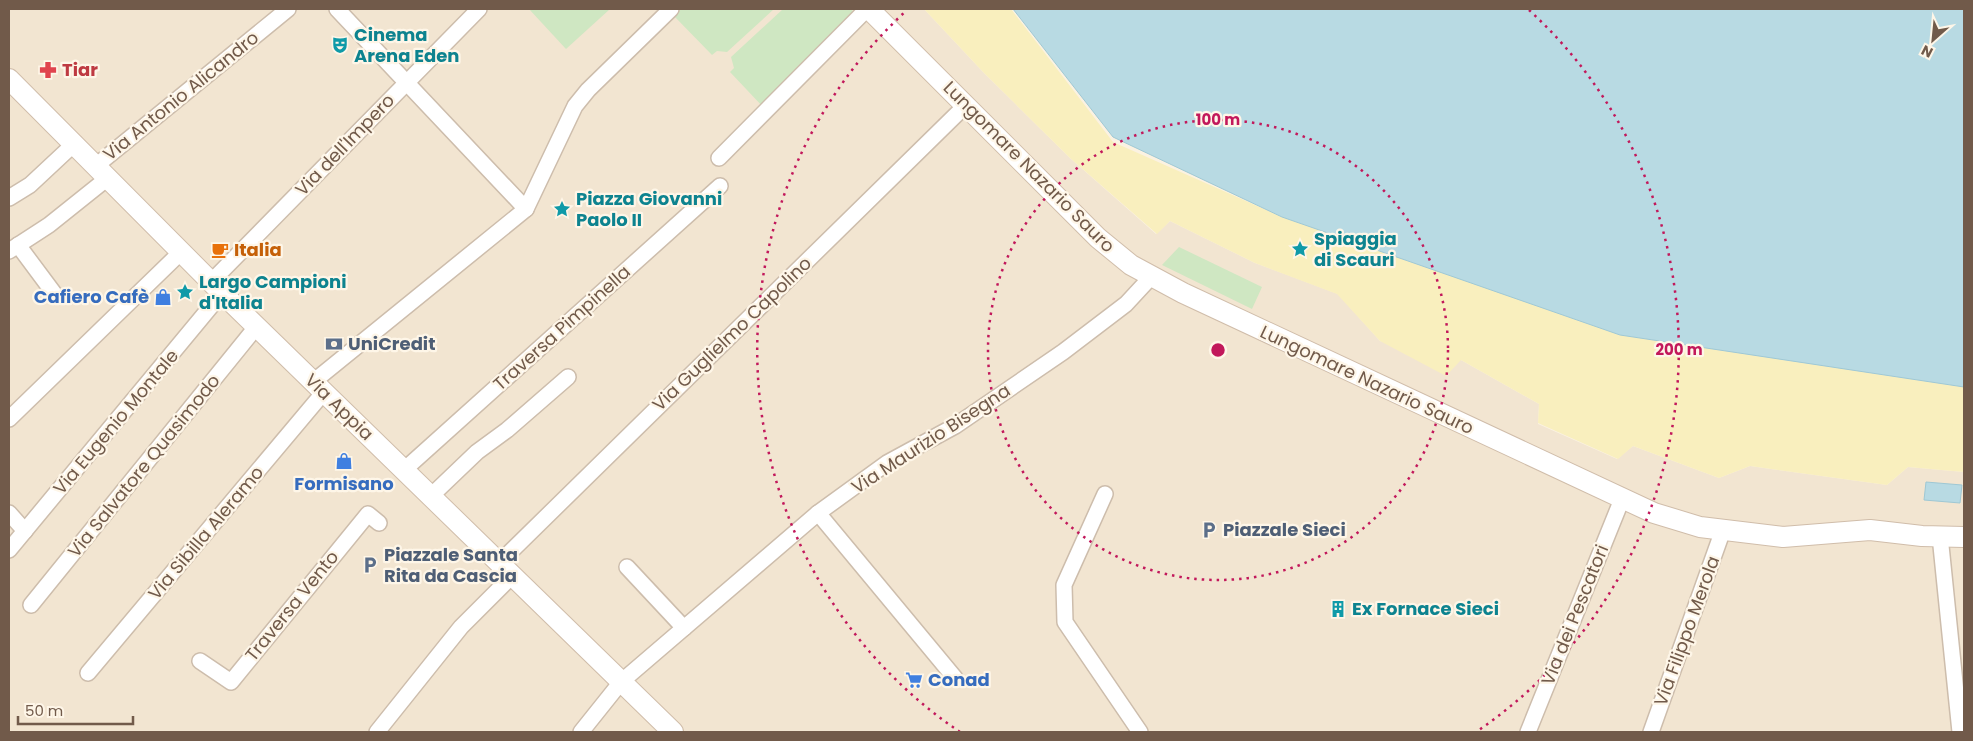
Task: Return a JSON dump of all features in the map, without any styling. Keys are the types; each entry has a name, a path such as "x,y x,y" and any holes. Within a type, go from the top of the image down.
{"street":[{"name":"Via Antonio Alicandro","path":"13,248 49,225 103,171 288,9"},
{"path":"337,9 405,83 440,115 526,209 576,106 588,90 671,9"},
{"name":"Via dell'Impero","path":"217,287 405,83 479,9"},
{"path":"719,158 868,9"},
{"name":"Lungomare Nazario Sauro","path":"868,9 1098,238 1131,265 1151,277 1270,335 1622,499 1654,513 1700,527 1783,537 1870,530 1964,537"},
{"name":"Via Appia","path":"9,78 256,326 672,732"},
{"name":"Via Guglielmo Capolino","path":"377,732 505,569 966,105"},
{"path":"9,198 30,185 75,143"},
{"name":"Traversa Pimpinella","path":"404,470 720,186"},
{"name":"Via Sibilla Aleramo","path":"88,673 319,387 526,209"},
{"path":"13,248 56,296"},
{"path":"9,419 181,252"},
{"name":"Via Maurizio Bisegna","path":"581,732 621,682 818,513 887,463 955,426 1063,352 1126,304 1151,277"},
{"name":"Via Eugenio Montale","path":"9,550 217,287"},
{"name":"Via Salvatore Quasimodo","path":"31,605 256,326"},
{"path":"431,496 477,452 507,430 568,377"},
{"path":"1106,494 1064,585 1065,622 1140,732"},
{"name":"Via dei Pescatori","path":"1528,732 1622,499"},
{"path":"9,513 25,530"},
{"path":"818,513 955,678"},
{"name":"Traversa Vento","path":"200,661 231,682 368,514 379,523"},
{"name":"Via Filippo Merola","path":"1651,732 1723,530"},
{"path":"1940,536 1960,732"},
{"path":"627,567 684,628"}],"shaded area":[{"path":"9,9 924,9 984,73 1070,158 1156,234 1170,221 1255,263 1338,294 1380,341 1461,360 1539,404 1538,424 1617,459 1633,446 1719,478 1750,466 1887,485 1908,467 1964,472 1964,732 9,732"}],"green space":[{"path":"529,9 610,9 566,49"},
{"path":"681,9 774,9 727,52 717,51 712,55 674,16"},
{"path":"783,9 851,9 856,15 764,108 730,72 734,68 731,57"},
{"path":"1179,247 1262,287 1252,309 1162,265"}],"sand":[{"name":"Spiaggia di Scauri","path":"924,9 1011,9 1113,142 1282,217 1620,335 1964,387 1964,472 1908,467 1887,485 1750,466 1719,478 1633,446 1618,459 1538,423 1539,404 1461,360 1446,376 1380,341 1337,294 1255,263 1170,221 1157,234 1070,158 984,73"}],"water":[{"path":"1013,9 1964,9 1964,387 1620,335 1282,217 1113,137"},
{"path":"1926,482 1962,485 1960,503 1924,500"}],"place":[{"name":"Cinema Arena Eden","path":"340,45"},
{"name":"Tiar","path":"48,70"},
{"name":"Piazza Giovanni Paolo II","path":"562,209"},
{"name":"Spiaggia di Scauri","path":"1300,249"},
{"name":"Italia","path":"220,250"},
{"name":"Largo Campioni d'Italia","path":"185,292"},
{"name":"Cafiero Cafè","path":"163,297"},
{"name":"UniCredit","path":"334,344"},
{"name":"Formisano","path":"344,461"},
{"name":"Piazzale Sieci","path":"1209,530"},
{"name":"Piazzale Santa Rita da Cascia","path":"370,565"},
{"name":"Ex Fornace Sieci","path":"1338,609"},
{"name":"Conad","path":"914,680"}]}
